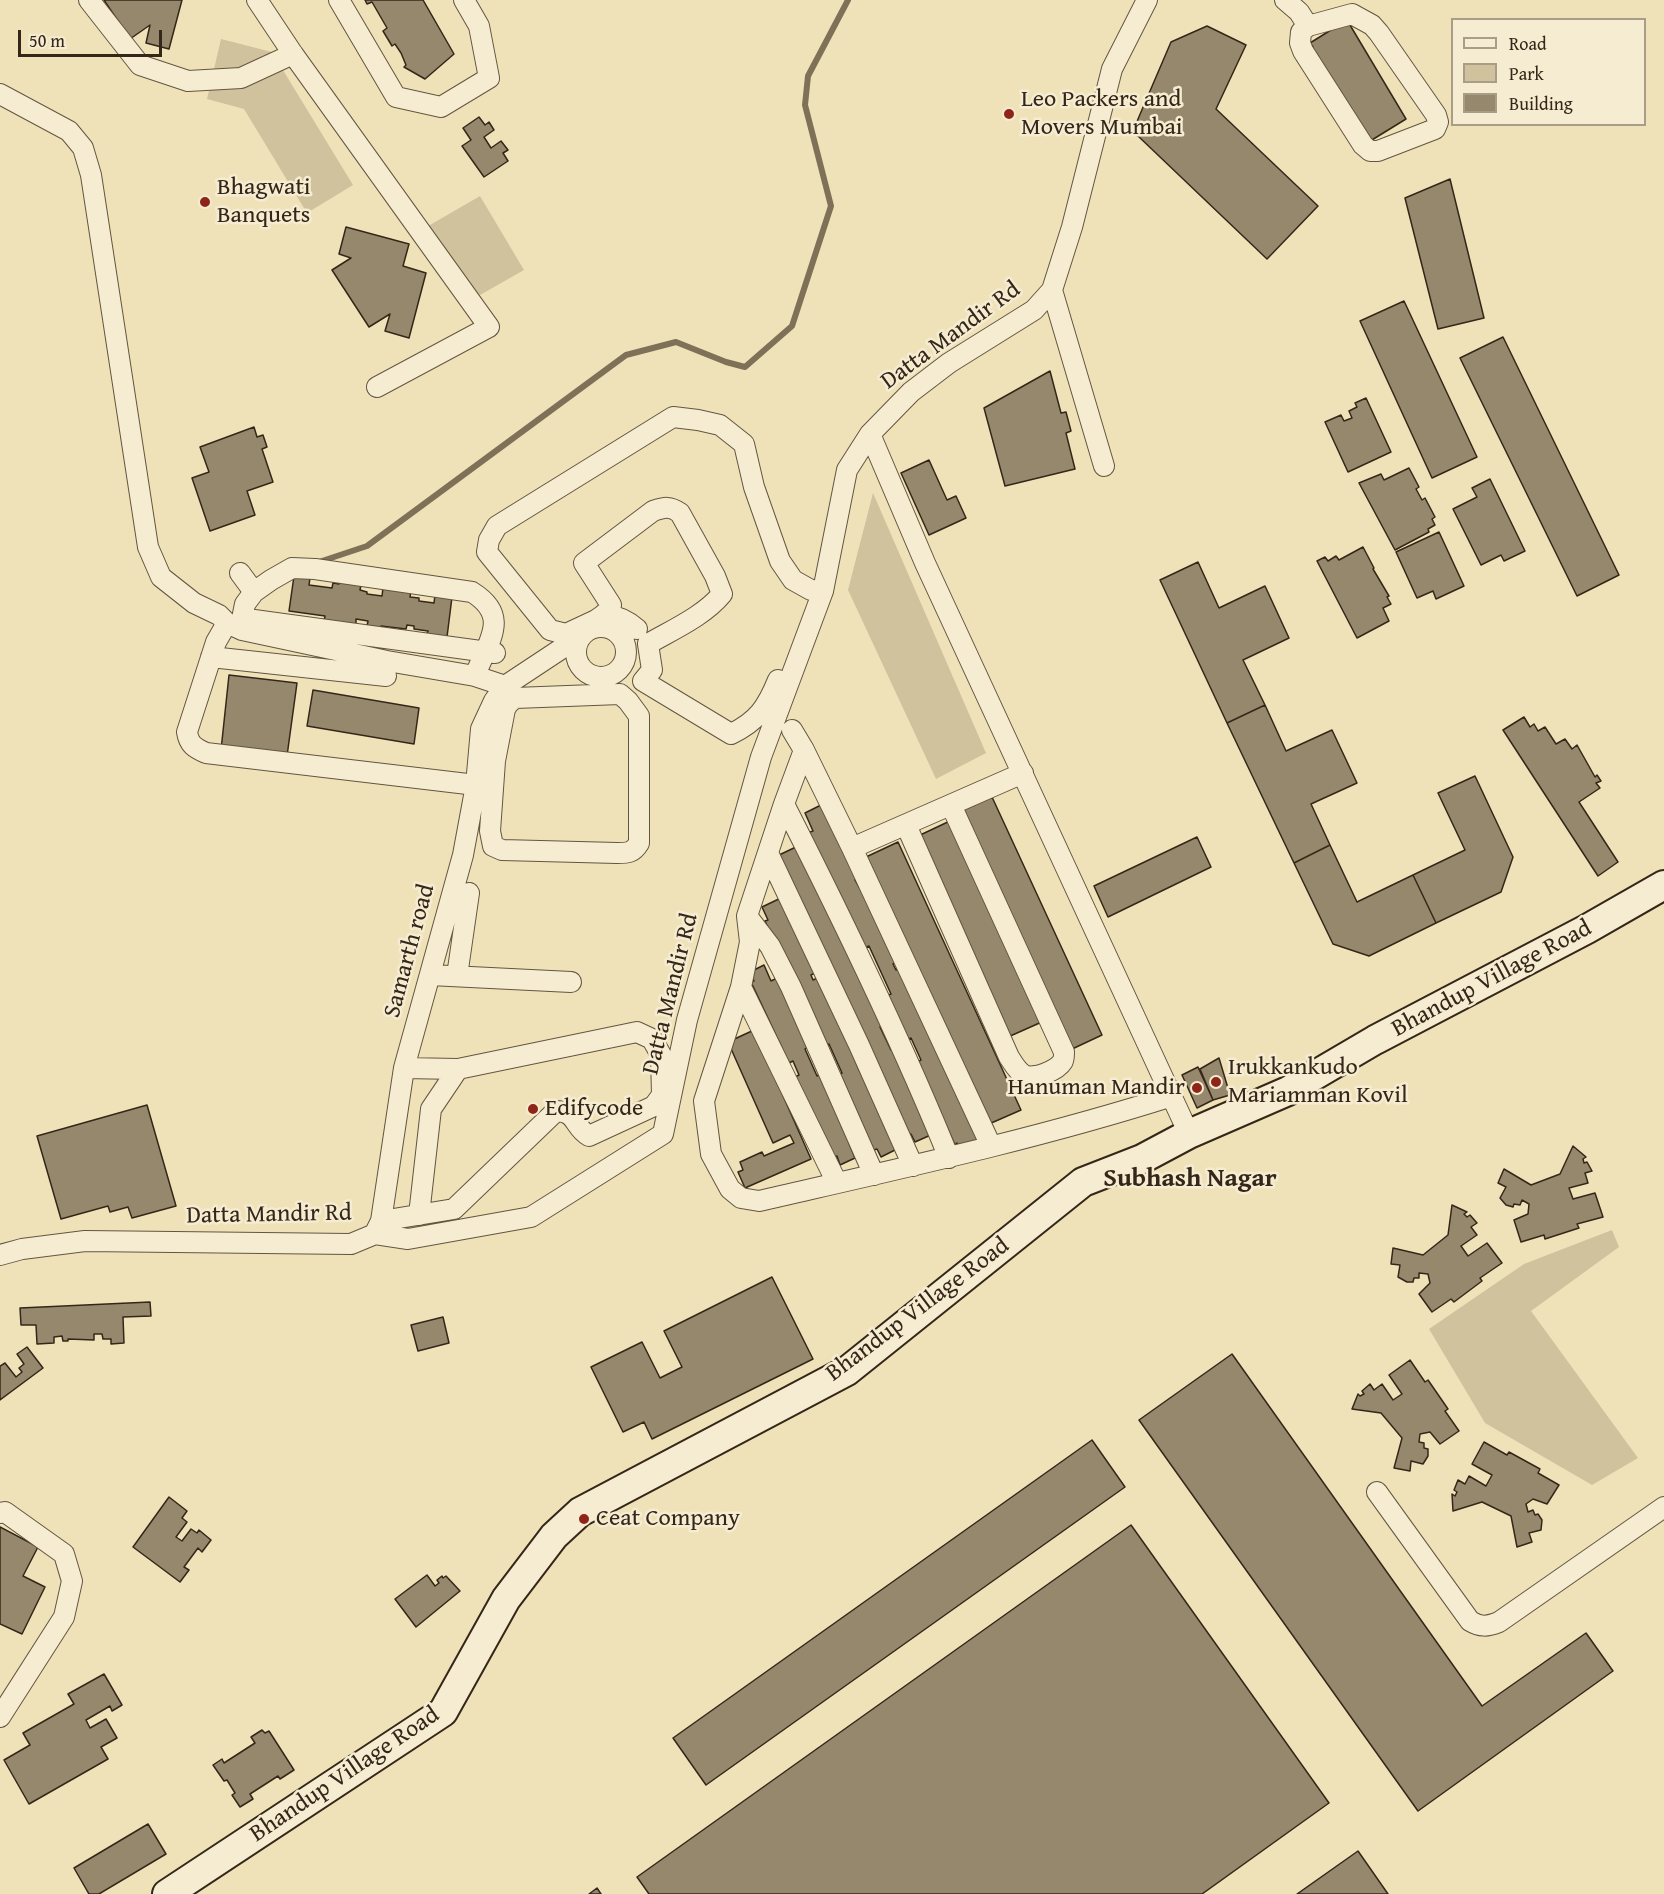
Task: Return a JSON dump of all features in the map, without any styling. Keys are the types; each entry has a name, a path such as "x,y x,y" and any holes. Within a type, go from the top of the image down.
{"street":[{"path":"89,0 140,65 188,81 241,78 293,54"},
{"path":"257,0 293,54 489,327 377,387"},
{"path":"339,0 396,98 441,107 489,78 478,27 464,0"},
{"path":"1104,466 1052,290 1072,227 1112,69 1147,0"},
{"path":"1285,0 1299,12 1308,26"},
{"path":"1352,14 1372,25 1436,115 1438,122 1435,129 1378,151 1370,151 1363,145 1303,51 1300,43 1301,32 1308,26 1352,14"},
{"path":"0,94 69,131 83,148 91,175 148,547 161,577 194,603 229,619 242,630 386,668"},
{"name":"Datta Mandir Rd","path":"0,1255 22,1249 85,1241 351,1244 378,1227 408,1239 531,1217 663,1134 687,1020 761,757 815,596 847,470 870,434 910,392 949,363 1034,310 1052,290"},
{"path":"211,657 475,676 505,686 571,639 604,614 612,605 584,563 653,511 667,507 680,513 715,576 722,594 703,611 648,645 652,670 643,681 732,734 749,725 770,700 800,625 815,596 793,580 780,561 754,487 744,444 720,425 673,417 497,526 489,540 487,552 550,630 571,639 596,626 613,629 624,641 625,658 616,672 601,677 592,676 585,672 576,658 571,639"},
{"path":"870,434 926,563 1189,1134"},
{"path":"475,676 491,652 495,627 491,609 484,599 472,592 315,569 292,568 254,592 229,619 216,642 187,732 188,741 194,748 206,753 476,784"},
{"path":"240,573 254,592"},
{"path":"604,614 626,620 638,629"},
{"path":"229,619 491,652"},
{"path":"386,668 390,639"},
{"path":"625,658 651,666"},
{"name":"Samarth road","path":"378,1227 404,1068 430,975 466,883 476,784 487,762 481,729 494,701 505,686"},
{"path":"620,694 639,716 639,843 629,853 502,850 493,846 490,831 487,762 505,709 515,698 620,694"},
{"path":"792,730 852,848 992,1146"},
{"path":"804,750 747,916 750,942 741,987 704,1101 711,1154 730,1189 741,1198 759,1201 949,1158 1093,1121 1173,1096"},
{"path":"852,848 1023,773"},
{"path":"784,804 835,905 925,1099 949,1158"},
{"path":"906,825 1009,1057 1025,1076 1035,1077 1042,1074 1057,1067 1063,1061 1064,1052 951,805"},
{"path":"768,853 859,1045 913,1166"},
{"path":"457,976 466,883"},
{"name":"Bhandup Village Road","path":"167,1894 443,1712 506,1599 554,1536 580,1512 847,1371 1083,1182 1142,1159 1189,1134 1288,1091 1375,1040 1664,885"},
{"path":"747,916 770,946 791,987 874,1175"},
{"path":"430,975 571,982"},
{"path":"741,987 837,1183"},
{"path":"378,1227 419,1215 454,1209 556,1111 565,1111 574,1118 581,1131 589,1136 654,1106 662,1095 661,1055 652,1039 637,1032 458,1069 404,1068"},
{"path":"419,1215 431,1109 458,1069"},
{"path":"1377,1492 1470,1621 1479,1626 1489,1626 1499,1622 1664,1507"},
{"path":"0,1513 5,1512 64,1554 72,1581 64,1617 0,1717"}],"green space":[{"path":"221,39 272,52 353,185 307,213 244,109 207,99"},
{"path":"480,196 524,270 466,303 423,229"},
{"path":"873,493 986,753 936,779 848,590"},
{"path":"1612,1230 1619,1247 1531,1311 1638,1458 1592,1485 1485,1423 1429,1329 1524,1264"}],"building":[{"path":"104,0 182,0 169,49 146,43 150,25 130,39"},
{"path":"365,0 423,0 454,54 425,79 404,67 406,65 401,53 395,44 392,46 383,31 387,28 372,2 367,4"},
{"path":"1347,20 1406,119 1367,143 1310,48 1313,47 1310,43"},
{"path":"1207,26 1246,45 1216,109 1318,206 1267,259 1138,136 1132,133 1171,42"},
{"path":"479,117 485,125 489,122 494,130 484,137 491,148 501,141 508,150 503,153 508,161 484,177 462,146 471,140 463,128"},
{"path":"1450,179 1484,318 1438,329 1405,198"},
{"path":"346,227 409,244 403,266 426,273 409,338 385,331 390,314 369,327 332,270 351,258 339,254"},
{"path":"1404,301 1477,457 1432,478 1360,321"},
{"path":"1503,337 1619,575 1577,596 1460,358"},
{"path":"1050,371 1061,413 1066,412 1071,431 1066,433 1075,469 1005,486 984,408"},
{"path":"1366,398 1391,452 1348,472 1325,422 1341,415 1344,421 1352,418 1349,411 1357,407 1355,403"},
{"path":"254,427 257,437 263,435 267,447 262,449 273,482 247,491 255,515 210,531 192,478 209,472 200,447"},
{"path":"929,460 947,500 956,496 966,518 929,535 901,473"},
{"path":"1409,468 1419,487 1416,489 1422,500 1425,498 1435,517 1432,519 1435,525 1428,529 1429,532 1395,550 1359,483 1381,474 1384,480"},
{"path":"1490,479 1525,551 1504,561 1501,555 1481,565 1453,509 1477,497 1472,488"},
{"path":"1439,532 1464,586 1436,599 1433,591 1417,598 1396,552"},
{"path":"1363,547 1391,604 1383,608 1389,621 1357,638 1317,561 1325,557 1328,561 1336,556 1339,560"},
{"path":"1198,562 1219,608 1265,586 1289,638 1243,660 1265,705 1227,723 1160,580"},
{"path":"294,576 310,578 309,585 332,588 333,583 339,584 339,582 361,585 360,590 367,594 382,596 383,588 411,591 410,597 434,603 435,595 452,597 447,637 427,634 428,631 414,629 414,626 407,625 406,629 381,626 381,628 367,626 368,621 356,619 356,625 324,621 325,616 289,611"},
{"path":"229,675 297,683 287,756 221,750"},
{"path":"313,690 419,708 414,744 307,726"},
{"path":"1265,705 1286,751 1332,730 1357,783 1311,804 1330,845 1294,863 1227,723"},
{"path":"1524,717 1530,727 1534,724 1538,731 1545,727 1556,744 1565,739 1572,749 1577,745 1595,777 1597,775 1601,781 1596,783 1600,788 1579,802 1618,862 1598,876 1503,730"},
{"path":"1475,776 1513,857 1501,892 1436,923 1413,875 1465,850 1438,793"},
{"path":"992,797 1102,1035 1070,1050 961,811"},
{"path":"827,802 862,877 855,880 859,887 865,884 900,960 893,964 896,970 903,966 980,1141 960,1150 957,1143 955,1145 917,1062 921,1060 911,1038 903,1042 882,998 891,994 869,946 863,949 807,833 813,831 805,813"},
{"path":"952,820 1044,1021 1008,1037 916,837"},
{"path":"1197,837 1211,867 1108,917 1094,886"},
{"path":"898,842 1021,1110 989,1124 866,857"},
{"path":"1330,845 1357,902 1413,875 1436,923 1369,956 1333,944 1294,863"},
{"path":"798,846 886,1024 880,1027 891,1050 897,1048 933,1134 915,1142 911,1134 904,1137 777,856"},
{"path":"785,896 819,971 811,975 813,980 822,976 859,1070 864,1067 895,1150 881,1157 877,1149 871,1151 836,1076 842,1073 829,1044 823,1047 765,921 768,920 762,907"},
{"path":"764,965 771,981 777,978 809,1046 805,1049 817,1076 821,1074 853,1141 849,1143 855,1158 840,1165 837,1156 833,1158 795,1077 799,1075 793,1061 789,1063 751,982 754,981 750,972"},
{"path":"754,1030 811,1159 745,1188 738,1172 743,1170 740,1162 762,1152 764,1156 794,1143 790,1135 773,1143 728,1042"},
{"name":"Irukkankudo Mariamman Kovil","path":"1219,1058 1230,1095 1213,1100 1200,1069"},
{"name":"Hanuman Mandir","path":"1198,1067 1213,1100 1197,1108 1182,1075"},
{"path":"147,1105 176,1206 132,1218 128,1207 110,1212 108,1206 61,1219 37,1136"},
{"path":"1573,1146 1586,1157 1583,1159 1584,1163 1587,1162 1592,1171 1585,1173 1588,1183 1569,1188 1573,1199 1595,1193 1603,1217 1577,1224 1579,1228 1545,1239 1544,1235 1521,1242 1514,1220 1528,1214 1529,1204 1522,1200 1520,1205 1514,1204 1513,1207 1506,1205 1500,1198 1506,1187 1498,1183 1504,1169 1531,1185 1560,1174"},
{"path":"1452,1205 1467,1212 1464,1214 1467,1217 1470,1215 1477,1223 1471,1227 1477,1235 1461,1246 1468,1256 1487,1243 1502,1263 1480,1278 1482,1281 1454,1302 1451,1299 1432,1312 1419,1294 1430,1283 1428,1274 1419,1273 1419,1278 1414,1278 1413,1282 1407,1282 1398,1277 1400,1265 1391,1264 1393,1248 1423,1255 1448,1235"},
{"path":"772,1277 813,1359 652,1439 644,1422 623,1432 591,1367 642,1342 660,1378 682,1367 664,1331"},
{"path":"150,1302 151,1316 123,1317 124,1343 111,1344 111,1339 103,1339 102,1334 94,1334 94,1340 68,1339 68,1341 63,1341 62,1336 54,1337 54,1343 37,1344 36,1325 21,1325 20,1308"},
{"path":"443,1317 449,1343 418,1351 411,1325"},
{"path":"27,1347 43,1368 0,1400 0,1366 5,1363 16,1377 22,1372 19,1368 24,1364 17,1354"},
{"path":"1232,1354 1482,1706 1586,1633 1613,1671 1418,1811 1139,1420"},
{"path":"1410,1360 1425,1382 1428,1380 1448,1409 1445,1411 1459,1431 1440,1444 1430,1432 1420,1434 1419,1442 1424,1443 1424,1448 1428,1449 1428,1456 1423,1464 1411,1461 1410,1471 1394,1468 1402,1438 1381,1413 1352,1409 1358,1394 1360,1396 1364,1394 1362,1391 1370,1384 1374,1390 1382,1384 1393,1400 1402,1394 1389,1375"},
{"path":"1092,1440 1125,1487 706,1785 673,1738"},
{"path":"1484,1442 1507,1455 1509,1452 1540,1469 1538,1473 1559,1485 1547,1504 1533,1499 1526,1504 1528,1512 1533,1510 1535,1515 1538,1514 1542,1520 1541,1530 1529,1533 1532,1542 1517,1547 1511,1516 1482,1502 1453,1511 1452,1494 1455,1496 1457,1492 1454,1490 1458,1480 1465,1484 1469,1476 1486,1486 1492,1475 1472,1464"},
{"path":"169,1497 187,1511 182,1518 187,1522 176,1537 182,1541 191,1529 197,1533 199,1530 211,1540 202,1552 198,1548 184,1567 189,1570 180,1582 133,1547"},
{"path":"1131,1525 1329,1803 1202,1894 649,1894 637,1877"},
{"path":"0,1527 38,1547 23,1576 45,1587 22,1634 0,1624"},
{"path":"427,1575 435,1586 439,1583 437,1580 446,1576 460,1591 416,1627 395,1599"},
{"path":"104,1674 122,1705 112,1711 110,1706 86,1720 90,1728 106,1719 117,1738 101,1747 108,1759 29,1804 4,1760 30,1745 23,1733 74,1704 68,1694"},
{"path":"262,1730 265,1733 269,1731 294,1770 280,1779 278,1776 250,1794 253,1799 240,1807 232,1795 235,1793 227,1780 224,1781 213,1765 222,1759 224,1763 255,1743 251,1737"},
{"path":"148,1824 166,1854 99,1894 89,1894 74,1868"},
{"path":"1358,1851 1388,1894 1297,1894"},
{"path":"597,1888 601,1894 589,1894"}],"waterway":[{"path":"319,562 367,546 626,355 676,342 745,367 792,326 831,206 805,105 808,76 848,0"}],"place":[{"name":"Leo Packers and Movers Mumbai","path":"1009,114"},
{"name":"Bhagwati Banquets","path":"205,202"},
{"name":"Irukkankudo Mariamman Kovil","path":"1216,1082"},
{"name":"Hanuman Mandir","path":"1197,1088"},
{"name":"Edifycode","path":"533,1109"},
{"name":"Ceat Company","path":"584,1519"}],"district":[{"name":"Subhash Nagar","path":"1190,1179"}]}
